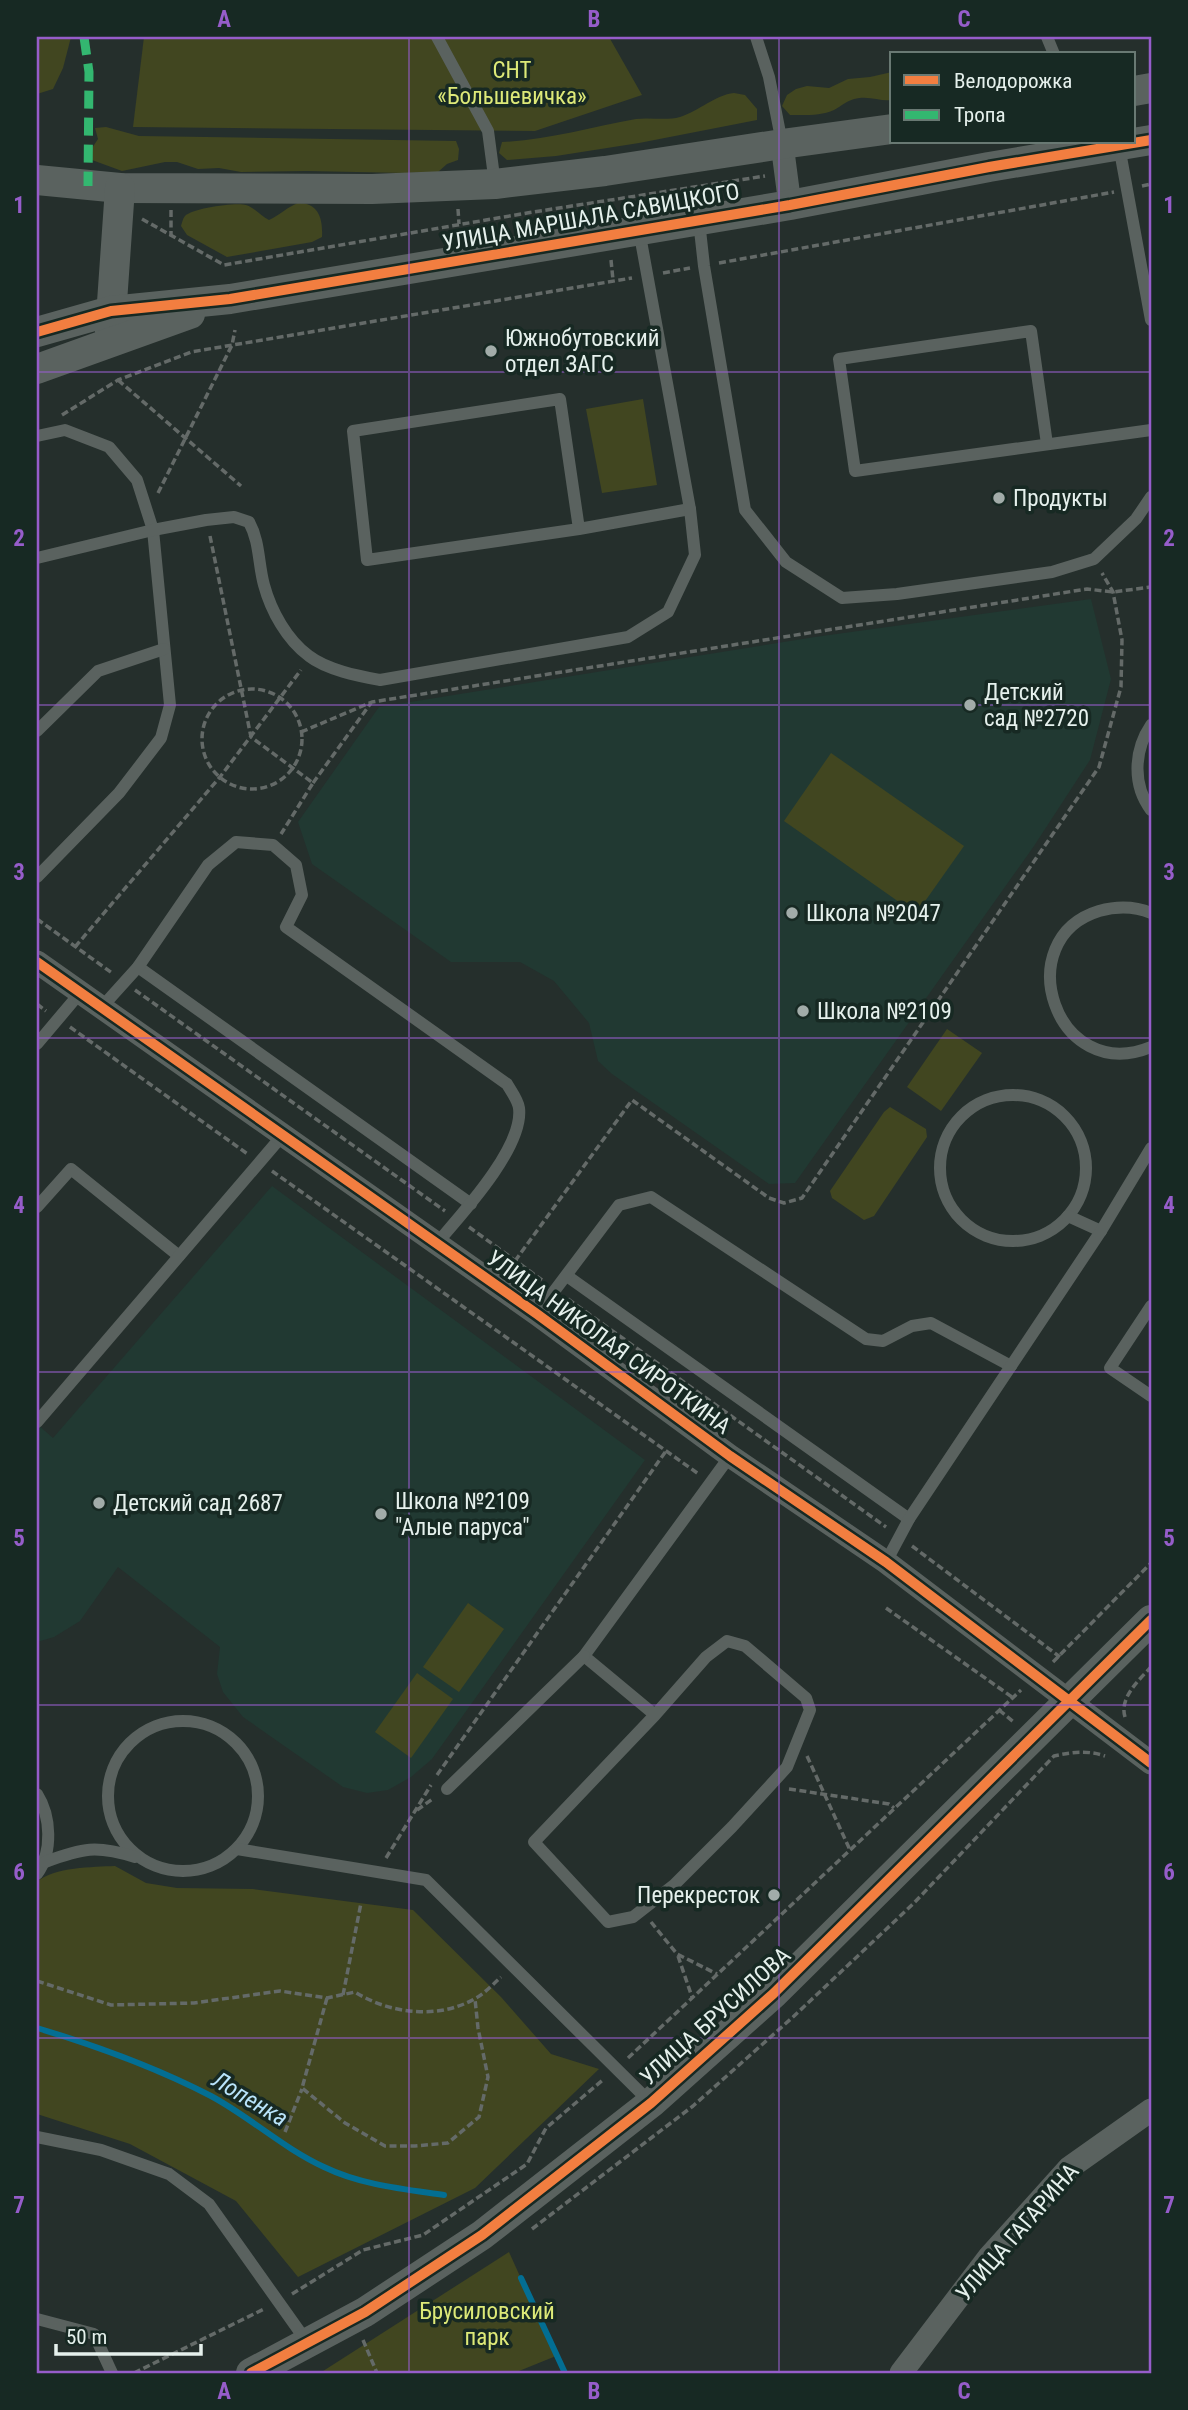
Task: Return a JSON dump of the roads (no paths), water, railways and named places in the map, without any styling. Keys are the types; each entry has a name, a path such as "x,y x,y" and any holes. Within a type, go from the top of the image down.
{"street":[{"path":"37,180 119,197 495,184 605,171 890,129"},
{"path":"782,144 790,205"},
{"name":"УЛИЦА МАРШАЛА САВИЦКОГО","path":"37,332 111,311 230,299 790,205 989,167 1130,144"},
{"path":"110,343 119,197"},
{"path":"37,369 230,299"},
{"name":"УЛИЦА НИКОЛАЯ СИРОТКИНА","path":"37,962 537,1314 730,1456 886,1562 1151,1763"},
{"name":"УЛИЦА БРУСИЛОВА","path":"251,2373 365,2312 482,2235 651,2103 773,1994 1151,1620"},
{"name":"УЛИЦА ГАГАРИНА","path":"901,2373 989,2257 1069,2168 1151,2110"}],"lane":[{"path":"437,37 488,131 495,184"},
{"path":"756,37 769,76 782,144"},
{"path":"1119,146 1151,320"},
{"path":"699,220 704,266 745,510 786,562 842,598 897,594 1052,572 1094,559 1136,519 1151,497"},
{"path":"37,558 206,520 234,517 249,522 256,536 264,585 282,628 310,657 350,674 380,680 628,637 668,611 695,555 690,509 639,230"},
{"path":"1047,444 1031,331 839,359 855,471 1151,430"},
{"path":"579,529 560,399 353,431 367,560 579,529 690,509"},
{"path":"37,436 65,430 109,447 137,480 153,530 170,705 161,738 119,793 43,866 37,877"},
{"path":"37,731 98,671 164,649"},
{"path":"1151,725 1144,736 1137,760 1139,785 1151,810"},
{"path":"101,1008 138,967 208,865 236,842 273,845 296,865 302,895 286,927 508,1084 519,1106 518,1132 471,1204 437,1243"},
{"path":"1151,914 1139,908 1114,907 1090,914 1070,929 1056,948 1050,971 1051,994 1059,1016 1073,1035 1093,1047 1115,1053 1139,1052 1151,1047"},
{"path":"138,967 471,1204"},
{"path":"37,1044 80,993"},
{"path":"1004,1095 1029,1096 1052,1106 1071,1123 1083,1145 1086,1170 1082,1194 1068,1216 1051,1231 1029,1240 1005,1241 983,1235 963,1222 949,1204 941,1182 940,1159 946,1136 960,1117 980,1102 1004,1095"},
{"path":"37,1422 282,1136"},
{"path":"886,1562 909,1519 1101,1231 1151,1148"},
{"path":"37,1208 71,1169 180,1256"},
{"path":"537,1314 619,1205 651,1198 866,1339 883,1341 912,1326 931,1323 1012,1366"},
{"path":"1068,1216 1101,1231"},
{"path":"568,1276 909,1519"},
{"path":"1151,1306 1110,1368 1151,1396"},
{"path":"447,1789 584,1656 730,1456"},
{"path":"727,1641 745,1646 807,1698 810,1710 787,1768 770,1786 674,1885 633,1917 608,1922 534,1842 655,1715 706,1657 727,1641"},
{"path":"584,1656 655,1715"},
{"path":"45,1862 77,1850 110,1849 167,1870 186,1872 205,1869 222,1861 237,1849 252,1828 258,1803 256,1777 246,1754 228,1735 205,1723 180,1720 154,1726 132,1739 116,1759 108,1783 108,1809 116,1833 136,1857"},
{"path":"37,1794 48,1824 45,1862 37,1874"},
{"path":"237,1849 426,1880 651,2103"},
{"path":"37,2137 101,2150 169,2174 209,2204 307,2343"},
{"path":"37,2319 94,2334 112,2373"}],"waterway":[{"name":"Лопенка","path":"37,2028 125,2058 190,2085 225,2104 295,2151 338,2173 382,2185 444,2195"},
{"name":"Лопенка","path":"521,2278 565,2373"}],"place":[{"name":"Южнобутовский отдел ЗАГС","path":"491,351"},
{"name":"Продукты","path":"999,498"},
{"name":"Детский сад №2720","path":"970,705"},
{"name":"Школа №2047","path":"792,913"},
{"name":"Школа №2109","path":"803,1011"},
{"name":"Детский сад 2687","path":"99,1503"},
{"name":"Школа №2109 \"Алые паруса\"","path":"381,1514"},
{"name":"Перекресток","path":"774,1895"}],"park label":[{"name":"СНТ «Большевичка»","path":"512,83"},
{"name":"Брусиловский парк","path":"487,2324"}]}
